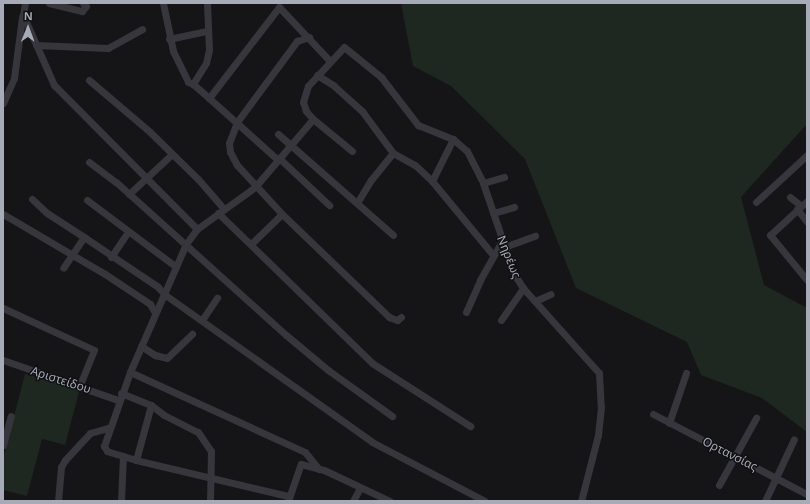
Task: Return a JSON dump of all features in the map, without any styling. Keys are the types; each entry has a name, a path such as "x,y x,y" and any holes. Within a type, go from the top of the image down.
{"street":[{"path":"3,103 14,78 22,15 25,3"},
{"path":"49,3 82,11 86,6 83,3"},
{"path":"163,3 169,39 188,82 193,84 237,122 329,206"},
{"path":"193,84 206,63 208,31 207,3"},
{"path":"209,98 279,7 309,37 329,60 304,94 306,111 313,119 352,151"},
{"path":"22,15 54,85 196,229"},
{"path":"36,45 108,48 142,29"},
{"path":"169,39 208,31"},
{"path":"309,37 297,41 237,122 229,143 230,152 237,165 282,214 389,317 393,320 401,317"},
{"name":"Νηρέως","path":"329,60 344,47 381,77 418,125 453,139 467,151 483,183 503,244 523,288 594,366 602,383 598,435 581,501"},
{"path":"317,75 333,85 362,111 393,153 415,165 432,181 493,256"},
{"path":"89,80 138,122 198,179 221,211 252,244 372,363 470,426"},
{"path":"313,119 290,144 256,186 196,229 186,244 175,266 164,294 154,311 108,428 104,446 107,451 136,460 288,499 301,464 319,469 390,501"},
{"path":"278,134 393,235"},
{"path":"432,181 453,139"},
{"path":"357,203 377,170 393,153"},
{"path":"129,194 145,177 171,154"},
{"path":"756,202 807,155"},
{"path":"89,162 129,194 328,370 392,416"},
{"path":"483,183 504,176"},
{"path":"790,197 799,208 807,222"},
{"path":"32,199 47,213 158,287 164,294 372,442 485,501"},
{"path":"87,200 175,266"},
{"path":"807,201 770,235 807,280"},
{"path":"493,213 514,207"},
{"path":"3,214 73,254 150,304 154,311"},
{"path":"252,244 282,214"},
{"path":"111,257 128,232"},
{"path":"466,312 493,256 503,244 535,236"},
{"path":"62,268 84,237"},
{"path":"501,320 523,288"},
{"path":"535,301 550,294"},
{"path":"202,320 217,298"},
{"path":"3,308 94,350 80,385"},
{"path":"141,346 155,356 167,358 192,334"},
{"name":"Αριστείδου","path":"3,360 80,385 151,405 164,415 198,432 211,451 210,501"},
{"path":"130,372 304,452 319,469"},
{"path":"669,423 686,373"},
{"path":"136,460 151,405"},
{"name":"Ορτανσίας","path":"653,414 807,494"},
{"path":"3,445 11,416"},
{"path":"719,485 756,418"},
{"path":"58,501 61,467 65,460 90,433 108,428"},
{"path":"765,501 777,479 794,438"},
{"path":"120,501 123,456"},
{"path":"353,501 360,488"}],"shaded area":[{"path":"401,3 807,3 807,124 741,197 764,285 807,308 807,432 762,398 701,375 687,342 576,288 525,159 451,86 413,66"},
{"path":"25,374 80,388 65,445 42,439 27,496 3,490 3,459"}]}
